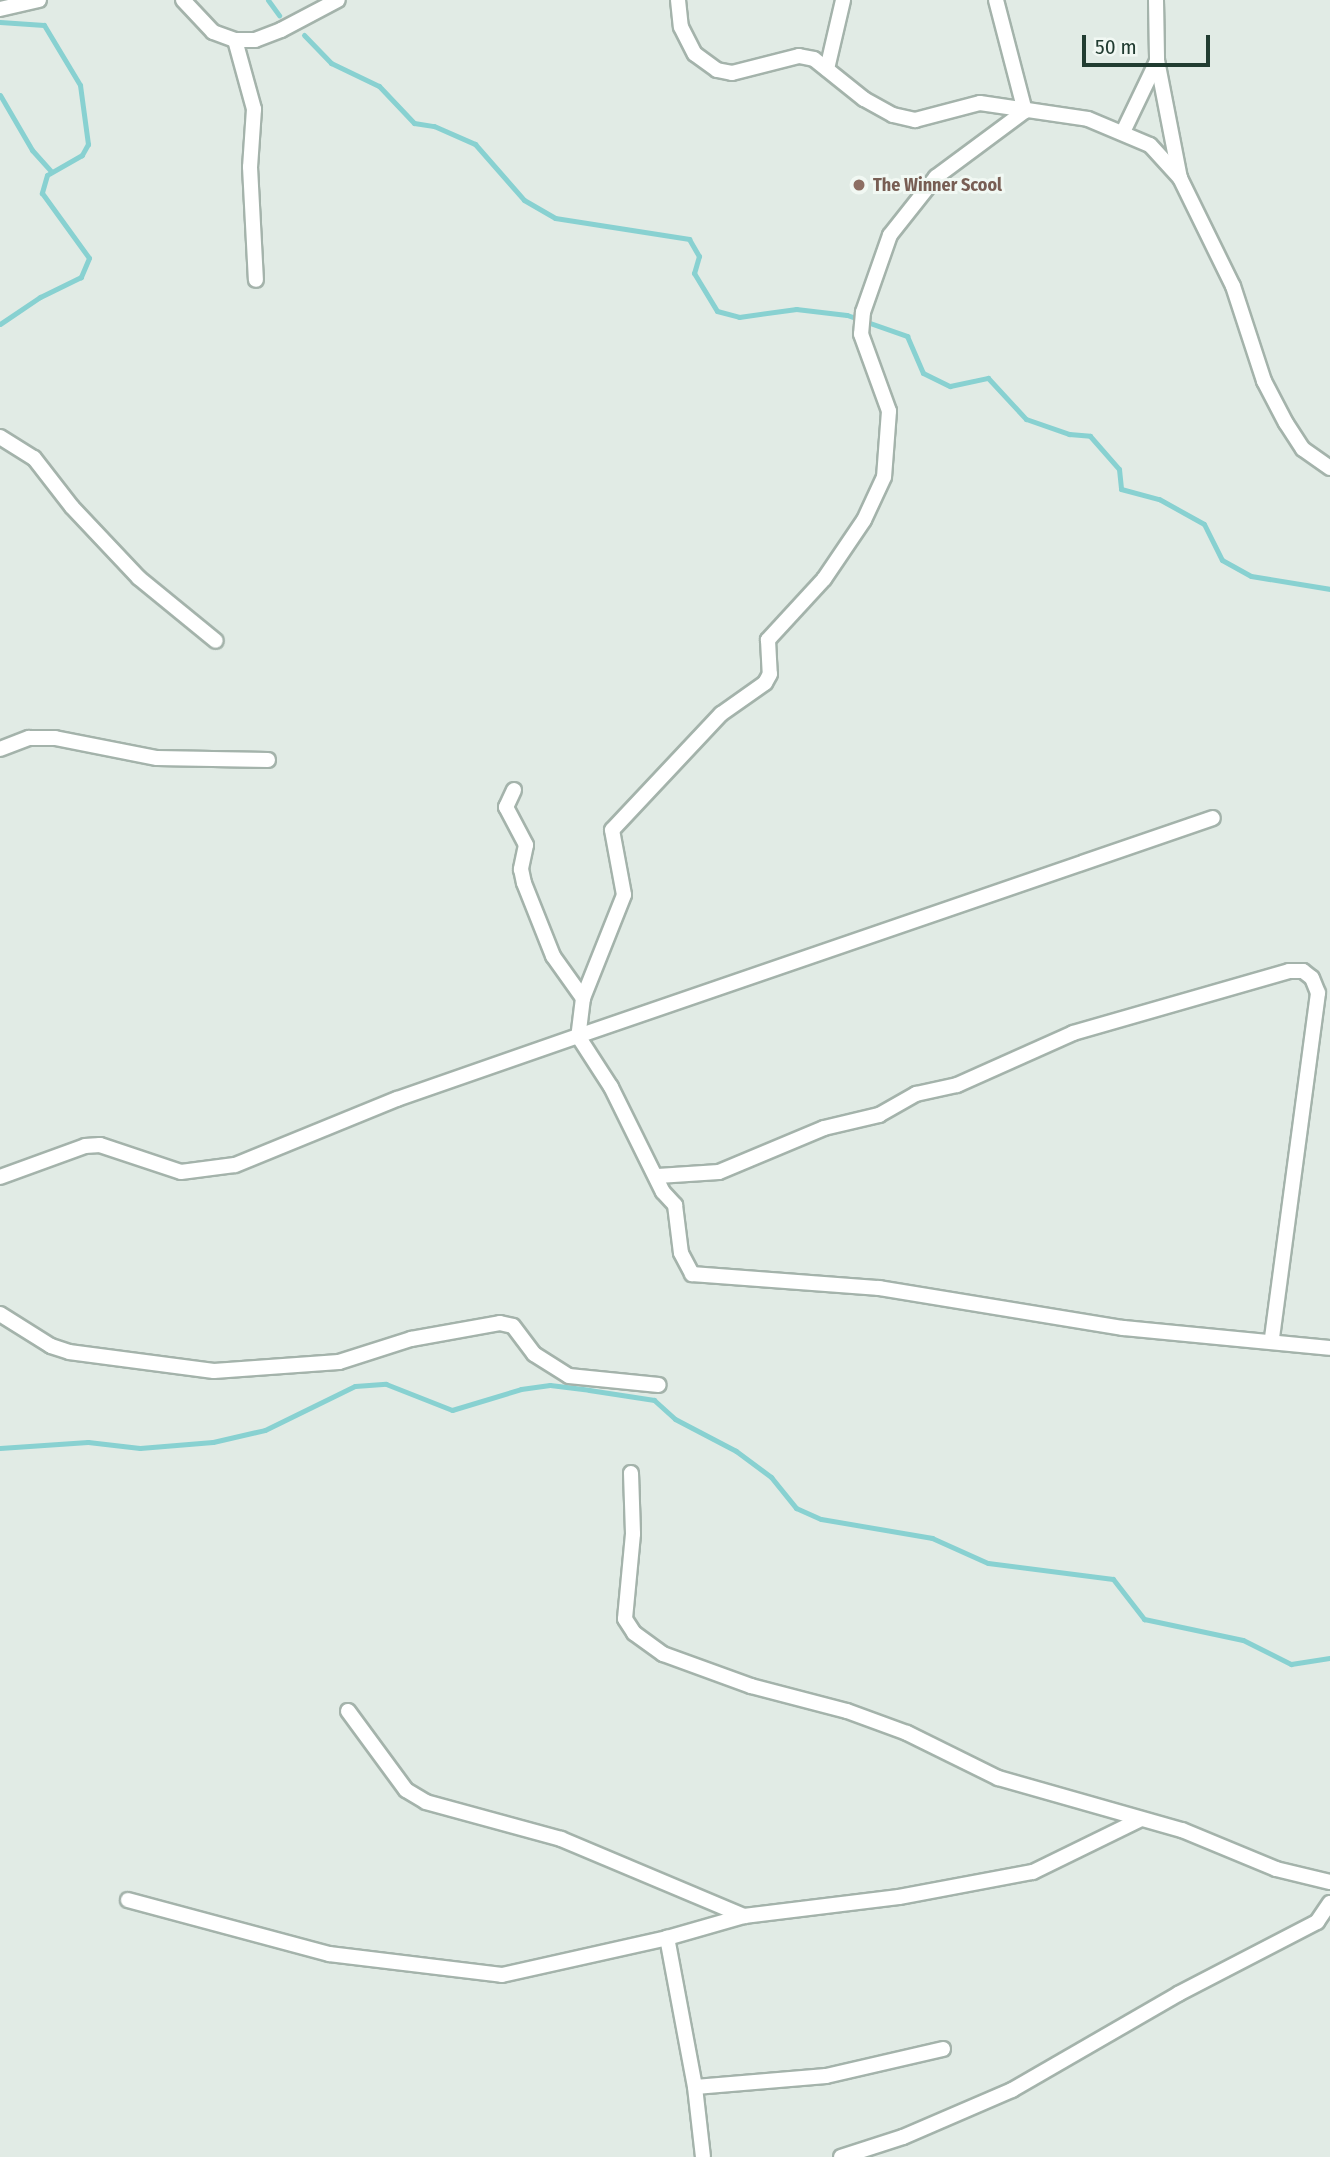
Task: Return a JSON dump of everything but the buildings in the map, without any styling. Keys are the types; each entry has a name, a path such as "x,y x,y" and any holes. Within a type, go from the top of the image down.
{"street":[{"path":"0,9 39,0"},
{"path":"183,0 214,32 235,40 255,40 281,30 338,0"},
{"path":"678,0 681,27 695,54 717,70 732,73 799,56 814,59 864,99 893,115 915,120 980,103 1088,119 1150,145 1180,178"},
{"path":"827,69 843,0"},
{"path":"996,0 1024,111"},
{"path":"1156,0 1157,60 1180,178 1233,286 1264,381 1303,449 1330,468"},
{"path":"235,40 254,109 250,167 256,280"},
{"path":"1124,132 1157,60"},
{"path":"1024,111 936,177 890,235 863,312 861,334 890,411 884,477 864,520 824,579 768,640 770,674 765,683 721,714 612,830 623,901 583,998 578,1036 676,1205 683,1263 692,1274 879,1288 1124,1328 1272,1340 1330,1348"},
{"path":"0,437 34,458 72,507 139,578 216,641"},
{"path":"0,748 29,738 55,738 157,758 268,760"},
{"path":"514,790 506,807 526,845 521,869 524,883 553,956 583,998"},
{"path":"0,1177 85,1146 100,1145 181,1172 235,1165 397,1099 1213,818"},
{"path":"658,1177 719,1172 824,1128 879,1115 916,1094 957,1085 1073,1033 1289,971 1303,971 1312,978 1318,993 1272,1340"},
{"path":"0,1314 51,1346 69,1352 214,1371 339,1362 411,1339 500,1323 513,1326 534,1354 569,1376 659,1385"},
{"path":"631,1473 633,1534 625,1619 634,1633 663,1654 751,1686 847,1711 906,1733 998,1778 1182,1830 1276,1868 1330,1882"},
{"path":"348,1711 406,1790 426,1802 561,1839 744,1916"},
{"path":"128,1900 330,1954 502,1975 667,1938 744,1916 899,1897 1033,1872 1139,1820"},
{"path":"841,2157 902,2137 1012,2090 1178,1994 1317,1922 1330,1903"},
{"path":"667,1938 695,2087 703,2157"},
{"path":"695,2087 826,2076 943,2049"}],"waterway":[{"path":"268,0 279,15"},
{"path":"0,22 44,25 80,85 88,144 82,155 47,175 42,193 89,258 81,277 40,297 0,324"},
{"path":"304,35 331,63 379,86 414,123 434,126 475,144 524,200 555,218 689,239 699,256 694,273 717,311 739,317 796,309 847,315 907,336 923,373 950,386 988,378 1026,419 1069,434 1090,436 1119,469 1121,489 1159,499 1204,524 1222,560 1251,576 1330,589"},
{"path":"0,95 32,150 51,171"},
{"path":"0,1448 88,1442 140,1448 213,1442 265,1430 355,1386 386,1384 452,1410 521,1389 550,1385 654,1400 675,1419 736,1451 771,1477 796,1508 821,1519 932,1538 988,1563 1113,1579 1144,1619 1243,1640 1291,1664 1330,1658"}],"place":[{"name":"The Winner Scool","path":"859,185"}]}
